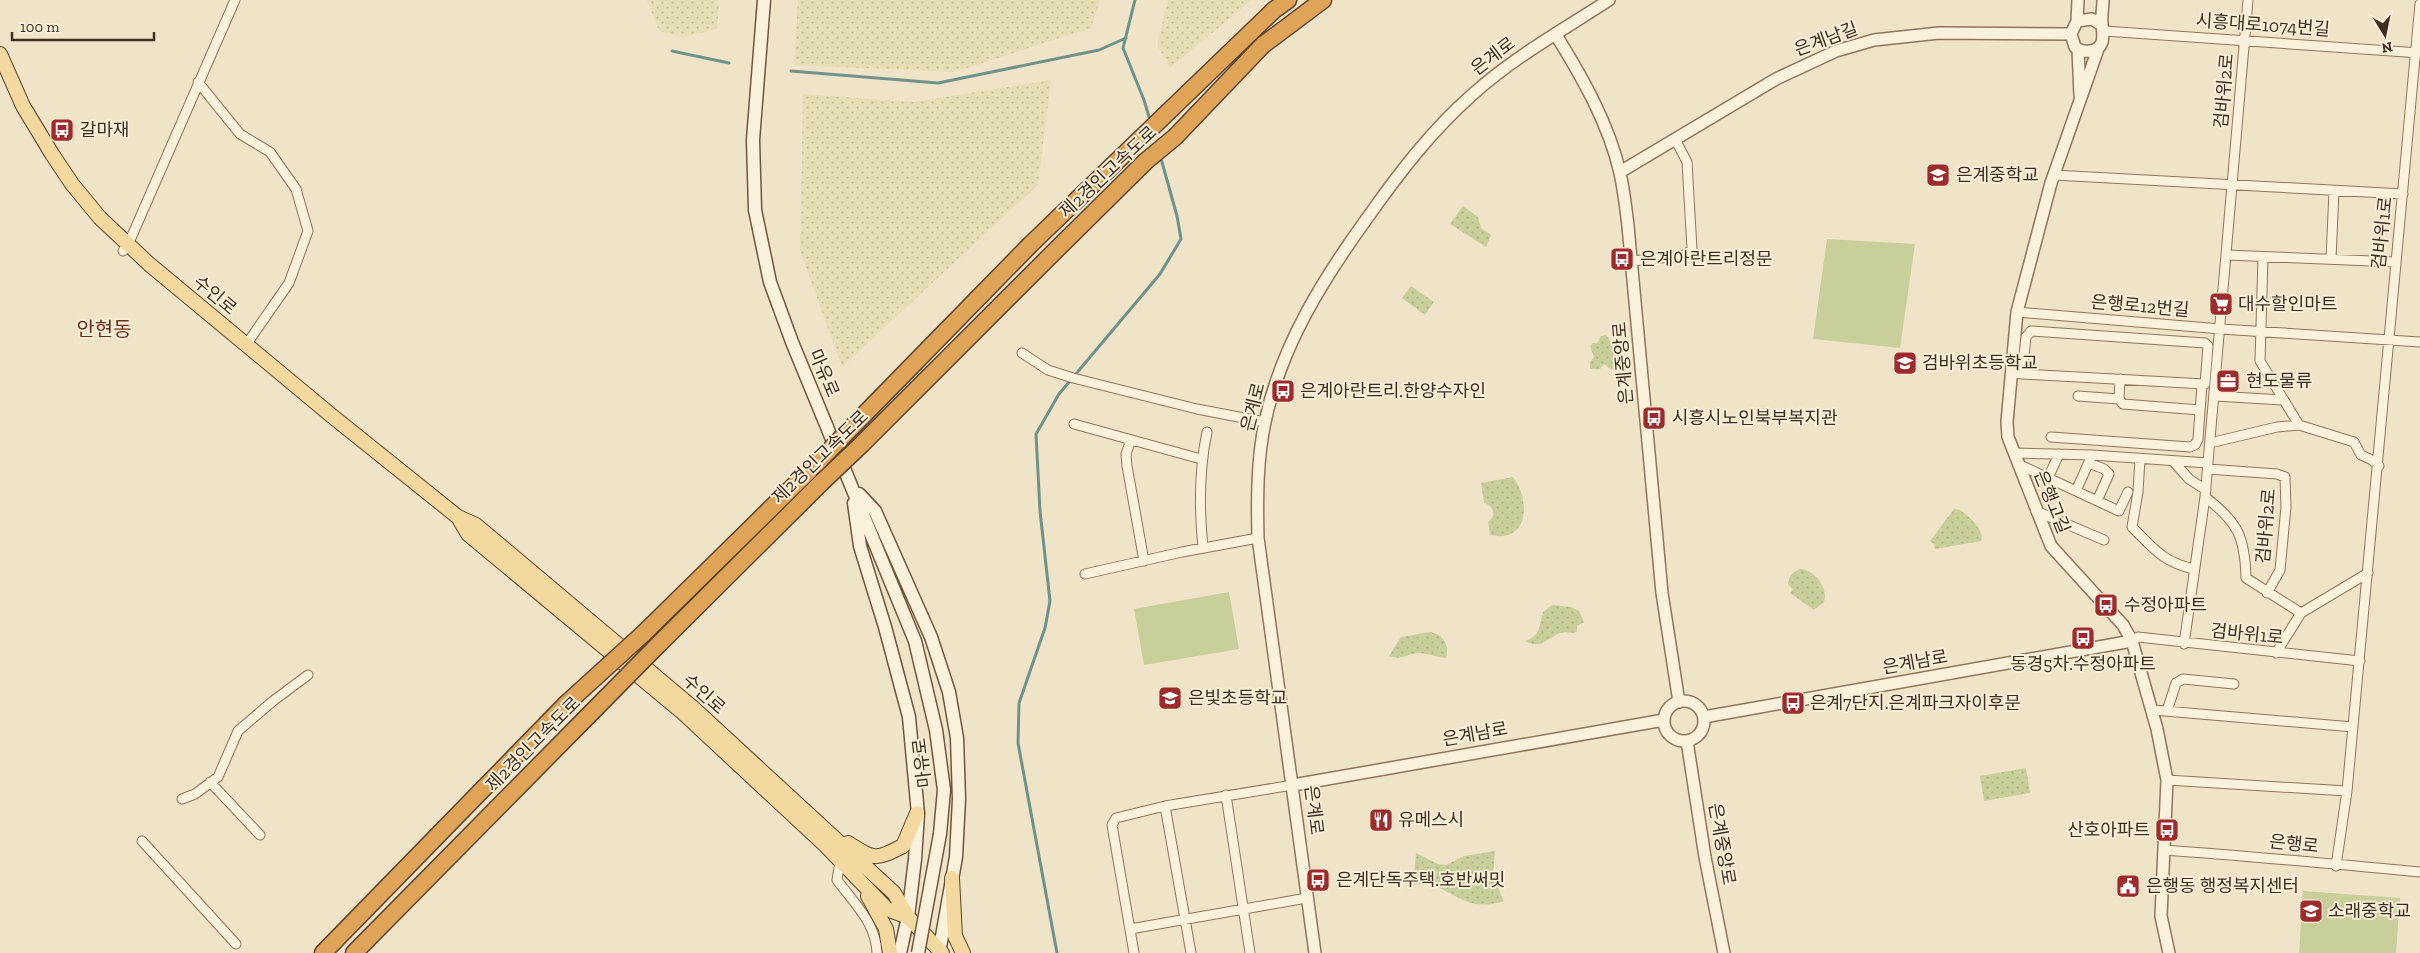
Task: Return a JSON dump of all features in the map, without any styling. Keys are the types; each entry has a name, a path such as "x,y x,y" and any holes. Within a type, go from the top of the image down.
{"highway":[{"name":"제2경인고속도로","path":"322,953 566,704 643,634 816,464 1030,245 1274,10 1288,0"},
{"name":"제2경인고속도로","path":"354,953 658,645 1146,161 1175,138 1264,45 1323,0"}],"main road":[{"name":"마유로","path":"764,0 754,140 755,210 770,282 792,342 915,641 936,730 944,790 940,834 918,953"},
{"name":"수인로","path":"0,54 23,106 72,184 126,248 458,517 476,525 683,699 894,893 908,917 940,953"},
{"path":"852,488 860,546 885,627 909,717 918,813 908,917 900,953"},
{"path":"852,488 875,511 931,637 949,692 957,738 959,799 956,857 940,953"},
{"name":"수인로","path":"458,517 468,534 681,711 840,861 887,909 908,917"},
{"path":"818,823 869,856 882,856 903,846 918,813"},
{"path":"952,878 955,936 963,953"},
{"path":"861,882 886,929 890,953"}],"street":[{"path":"126,248 236,0"},
{"name":"은계로","path":"1315,953 1294,785 1258,538 1259,481 1265,422 1282,366 1304,315 1332,269 1402,170 1431,136 1472,94 1525,53 1609,0"},
{"path":"2071,34 2077,22 2078,0"},
{"name":"은행고길","path":"2104,0 2103,41 2098,49 2054,175 2017,312 2017,373 2007,422 2008,437 2051,546 2123,625 2132,641 2152,710 2167,780 2162,916 2169,953"},
{"name":"검바위2로","path":"2184,644 2206,494 2248,0"},
{"name":"검바위1로","path":"2336,866 2347,791 2360,661 2379,466 2388,341 2418,53 2420,4"},
{"path":"2077,22 2092,19 2103,28"},
{"name":"시흥대로1074번길","path":"2103,28 2418,53"},
{"name":"은계남길","path":"1620,172 1806,62 1836,50 1874,40 1939,33 2071,34"},
{"name":"은행고길","path":"2071,34 2072,43 2078,50 2081,102"},
{"name":"은계중앙로","path":"1556,35 1593,101 1611,143 1620,172 1631,261 1662,593 1679,702"},
{"path":"2078,50 2098,49"},
{"path":"198,82 240,134 270,152 296,189 308,231 289,283 246,345"},
{"path":"1631,261 1680,256 1687,254 1692,249 1686,162 1675,139"},
{"path":"2054,175 2403,194"},
{"path":"2331,260 2334,191"},
{"path":"2227,255 2396,262"},
{"path":"2263,257 2260,361 2299,425"},
{"name":"은행로12번길","path":"2017,312 2260,332 2420,342"},
{"path":"2051,437 2190,447 2195,445 2198,439 2202,384 2205,384 2208,346 2205,343 2031,331 2026,337 2017,373 2202,384"},
{"path":"1022,353 1048,370 1082,380 1197,409 1265,422"},
{"path":"2120,379 2119,399 2123,404 2200,410"},
{"path":"2078,396 2119,399"},
{"path":"2215,396 2283,400"},
{"path":"1074,424 1201,458"},
{"path":"2210,443 2277,427 2299,425 2354,442 2360,455 2372,460 2379,466"},
{"path":"1203,548 1200,526 1201,458 1207,432"},
{"path":"1131,440 1126,460 1144,561"},
{"name":"검바위2로","path":"2014,453 2059,454 2091,459 2173,461 2277,474 2285,477 2286,507 2280,570 2267,592"},
{"path":"2048,478 2059,454"},
{"path":"2076,491 2091,459 2109,474 2097,501"},
{"path":"2140,459 2138,492 2132,527 2165,560 2194,570"},
{"path":"2173,461 2206,494"},
{"path":"2018,464 2119,511 2128,492"},
{"name":"검바위1로","path":"2206,494 2237,526 2244,544 2246,578 2301,613 2368,573"},
{"path":"2036,510 2104,540"},
{"path":"1085,574 1258,538"},
{"path":"2276,653 2301,613"},
{"name":"검바위1로","path":"2132,641 2138,637 2184,644 2360,661"},
{"name":"은계남로","path":"1704,717 2132,641"},
{"path":"182,799 195,794 218,776 238,731 273,701 308,675"},
{"path":"2167,711 2176,683 2183,679 2234,684"},
{"path":"1679,702 1692,702 1702,711 1704,717 1703,730 1699,736 1687,742 1675,740 1664,726 1664,720 1669,708 1679,702"},
{"path":"2152,710 2353,727"},
{"name":"은계남로","path":"1294,785 1664,720"},
{"name":"은계중앙로","path":"1687,742 1724,953"},
{"path":"2167,780 2347,791"},
{"path":"210,782 260,834"},
{"path":"1134,953 1114,840 1113,821 1120,816 1165,806 1294,785"},
{"path":"1226,795 1250,953"},
{"path":"1165,806 1191,953"},
{"path":"142,841 236,944"},
{"name":"은행로","path":"2164,850 2307,860 2336,866 2420,872"},
{"path":"840,861 837,880 872,927 877,953"},
{"path":"1130,930 1307,898"}],"shaded area":[{"path":"647,0 719,0 717,29 683,37 659,31"},
{"path":"798,0 1100,0 1091,28 954,72 794,65"},
{"path":"1168,0 1252,0 1170,68 1157,45"},
{"path":"1051,80 1038,185 842,367 800,251 803,94 913,102"}],"green space":[{"path":"1463,206 1478,217 1481,228 1491,235 1486,247 1450,224"},
{"path":"1827,239 1915,244 1900,348 1813,339"},
{"path":"1411,286 1434,302 1425,315 1402,298"},
{"path":"1606,335 1612,344 1615,343 1621,357 1617,359 1617,365 1612,370 1604,364 1600,369 1590,369 1590,362 1594,357 1590,346 1593,343 1597,343 1601,336"},
{"path":"1513,477 1519,486 1522,497 1523,518 1519,527 1513,533 1503,536 1490,535 1488,522 1493,517 1493,511 1490,506 1484,503 1481,483"},
{"path":"1954,509 1960,510 1975,524 1981,532 1981,541 1935,549 1934,544 1930,541"},
{"path":"1800,569 1810,572 1822,585 1825,597 1824,602 1814,610 1790,593 1793,589 1788,585 1790,577"},
{"path":"1229,592 1239,649 1144,665 1134,609"},
{"path":"1552,605 1571,607 1579,611 1584,622 1577,626 1577,632 1560,633 1540,644 1525,641 1537,633 1543,612"},
{"path":"1430,632 1439,635 1444,641 1447,649 1446,658 1421,653 1399,658 1389,656 1401,637"},
{"path":"2026,768 2030,793 1984,801 1980,776"},
{"path":"1495,851 1493,877 1504,901 1476,904 1465,901 1437,887 1413,885 1416,853 1438,864 1446,865 1464,856"},
{"path":"2303,891 2400,898 2396,953 2299,953"}],"waterway":[{"path":"1135,0 1123,48 1150,120"},
{"path":"791,71 938,83 1099,50 1126,38"},
{"path":"672,51 729,63"},
{"path":"1057,953 1018,743 1019,703 1045,628 1050,601 1040,511 1036,434 1059,394 1160,274 1181,239 1177,216 1160,155"}],"place":[{"name":"갈마재","path":"62,130"},
{"name":"은계중학교","path":"1938,175"},
{"name":"은계아란트리정문","path":"1622,259"},
{"name":"대수할인마트","path":"2221,304"},
{"name":"검바위초등학교","path":"1905,363"},
{"name":"현도물류","path":"2228,381"},
{"name":"은계아란트리.한양수자인","path":"1283,391"},
{"name":"시흥시노인북부복지관","path":"1654,418"},
{"name":"수정아파트","path":"2106,605"},
{"name":"동경5차.수정아파트","path":"2083,638"},
{"name":"은빛초등학교","path":"1170,698"},
{"name":"은계7단지.은계파크자이후문","path":"1793,703"},
{"name":"유메스시","path":"1381,820"},
{"name":"산호아파트","path":"2167,830"},
{"name":"은계단독주택.호반써밋","path":"1318,880"},
{"name":"은행동 행정복지센터","path":"2128,886"},
{"name":"소래중학교","path":"2311,911"}],"district":[{"name":"안현동","path":"104,329"}]}
